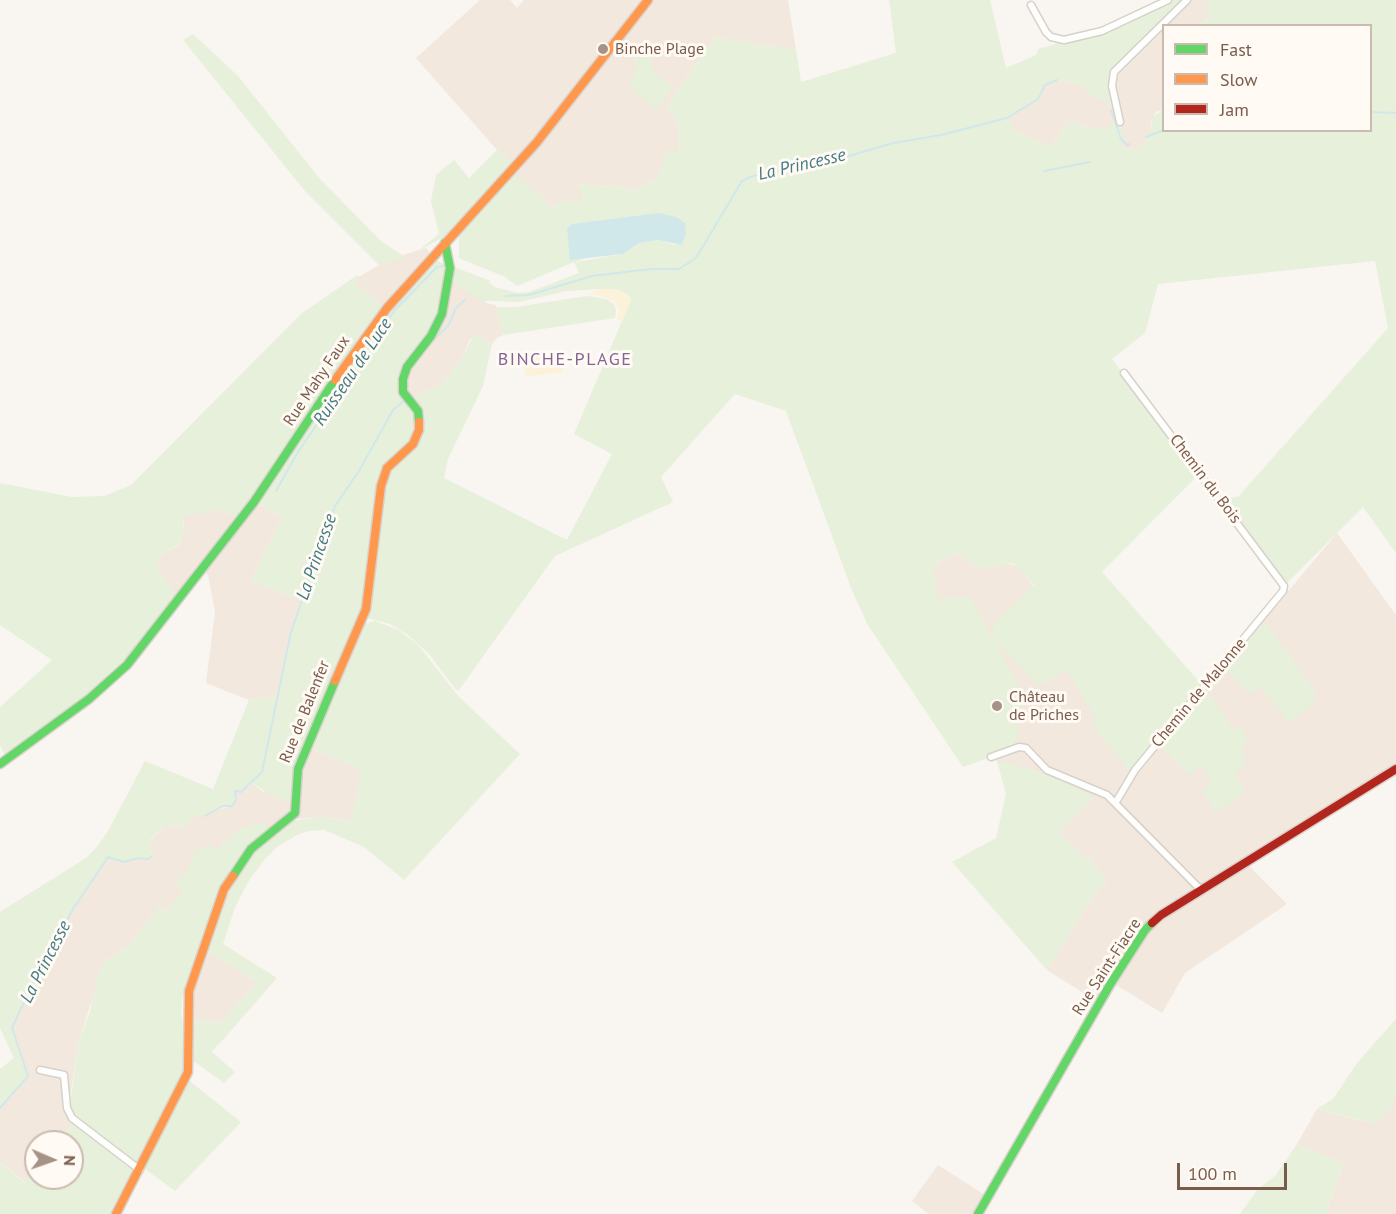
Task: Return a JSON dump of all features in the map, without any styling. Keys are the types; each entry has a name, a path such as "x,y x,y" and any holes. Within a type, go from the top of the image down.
{"street":[{"name":"Rue Mahy Faux","path":"0,764 89,699 143,646 254,502 359,344 387,308 537,142 648,0"},
{"path":"1031,5 1046,32 1051,37 1064,40 1102,31 1168,0"},
{"path":"1162,24 1187,0"},
{"path":"1120,122 1112,86 1113,72 1162,24"},
{"name":"Rue de Balenfer","path":"116,1214 188,1071 189,992 224,889 251,849 291,819 296,811 298,769 368,603 383,477 393,461 413,444 419,430 418,411 402,386 405,371 431,336 442,314 450,268 445,243"},
{"name":"Chemin du Bois","path":"1124,373 1284,586"},
{"name":"Chemin de Malonne","path":"1116,802 1135,770 1284,591 1284,586"},
{"path":"991,757 1019,747 1026,748 1047,770 1107,795 1201,890"},
{"name":"Rue Saint-Fiacre","path":"978,1214 1132,948 1153,922 1396,769"},
{"path":"40,1070 64,1075 67,1108 72,1118 140,1170"}],"shaded area":[{"path":"480,0 510,0 517,8 524,0 788,0 796,50 715,37 666,107 677,119 680,151 664,164 655,181 636,189 578,184 584,199 578,202 566,200 552,207 513,173 511,161 497,150 416,58"},
{"path":"1187,0 1210,0 1206,10 1210,16 1201,24 1164,24"},
{"path":"1162,26 1162,110 1156,112 1151,121 1151,129 1142,146 1128,150 1097,130 1070,121 1050,147 1015,131 1007,118 1037,99 1045,85 1057,80 1085,86 1112,77"},
{"path":"426,248 431,254 387,308 353,283 360,276 390,259"},
{"path":"449,278 486,303 496,305 503,335 492,344 479,336 470,339 462,358 442,385 410,399 402,386"},
{"path":"254,502 282,517 251,581 293,597 307,592 291,632 278,696 249,700 206,683 215,612 208,575 204,570 177,604 156,567 161,555 180,544 184,524 183,516 217,509 242,518"},
{"path":"1337,533 1396,615 1396,771 1248,865 1287,904 1185,973 1162,1013 1116,985 1104,1006 1047,970 1093,896 1107,881 1088,856 1085,858 1059,833 997,761 980,754 917,615 933,577 933,569 943,559 958,553 974,566 983,568 1006,563 1019,567 1155,750"},
{"path":"308,747 362,769 351,821 319,817 297,819 297,810 274,830 236,832 216,850 183,893 165,912 159,907 130,944 104,962 78,1044 70,1098 74,1115 69,1122 71,1127 68,1130 24,1130 24,1181 0,1162 0,1108 28,1075 12,1028 73,909 108,857 124,862 152,855 150,841 165,826 188,825 191,817 232,806 235,791 241,792 253,783 263,792 298,780"},
{"path":"206,949 257,982 221,1023 189,1018 191,993"},
{"path":"1396,1094 1396,1214 1326,1214 1343,1164 1297,1144 1317,1109 1361,1121 1389,1112"},
{"path":"938,1165 986,1196 976,1214 929,1214 912,1201"}],"green space":[{"path":"889,0 990,0 1006,68 1036,55 1038,49 1102,31 1168,0 1187,0 1113,72 1116,107 1087,93 1085,86 1057,80 1045,85 1038,99 1008,118 1015,131 1050,147 1070,121 1097,130 1120,122 1124,138 1122,146 1128,150 1142,146 1151,129 1152,117 1162,111 1162,132 1372,132 1372,24 1201,24 1210,17 1206,10 1210,0 1396,0 1396,553 1363,507 1284,586 1220,498 1238,497 1388,328 1375,261 1158,284 1145,333 1112,359 1201,472 1102,572 1204,687 1235,731 1241,726 1245,732 1246,740 1242,749 1246,763 1235,773 1245,790 1221,810 1214,811 1201,790 1212,782 1201,765 1190,775 1157,744 1133,775 1092,723 1097,720 1067,670 1039,687 993,638 1027,701 1018,709 1016,722 1020,733 1016,735 1019,747 963,767 868,625 853,593 786,411 735,394 661,477 673,502 555,556 459,690 456,690 429,654 408,635 390,624 363,617 300,763 296,804 273,797 253,783 241,792 235,791 236,800 232,806 223,806 205,816 191,817 188,825 165,826 150,840 152,856 148,859 138,858 124,862 108,858 73,909 12,1028 28,1076 0,1108 0,1069 14,1058 0,1028 0,912 86,858 96,848 108,831 145,761 213,789 249,700 278,696 291,632 306,593 293,597 251,581 282,517 254,502 242,518 217,509 211,513 183,516 184,535 179,544 161,555 156,567 177,596 177,604 143,646 137,647 89,694 5,755 0,745 0,707 52,660 0,625 0,483 72,497 104,496 131,485 302,313 356,276 360,276 353,283 387,308 435,260 491,281 489,283 495,287 517,293 529,292 579,273 574,262 517,286 505,277 459,258 459,235 515,173 552,207 566,200 578,202 584,199 577,184 636,189 655,181 664,164 665,152 680,150 677,119 666,107 715,37 796,50 801,82 896,53","holes":["685,223 676,245 658,240 639,243 623,254 575,262","449,279 486,304 486,301 520,302 566,291 599,289 620,290 631,300 574,434 612,454 567,540 444,478 448,459 483,386 492,344 479,336 473,336 462,358 442,385 410,399 402,382 442,314","958,553 974,566 983,568 1006,563 1014,564 1034,585 996,621 991,635 970,597 948,596 939,601 933,569 943,559"]},
{"path":"193,34 238,76 320,179 381,241 405,257 379,265 305,191 183,40"},
{"path":"643,51 651,57 652,71 673,87 656,111 630,87 630,82 637,71 634,58 636,53"},
{"path":"497,150 511,161 511,168 451,233 418,251 439,234 431,201 436,175 454,160 469,178"},
{"path":"587,296 606,299 614,304 615,318 503,335 496,307 516,307"},
{"path":"1262,618 1315,690 1314,703 1289,723 1260,687 1249,694 1222,666"},
{"path":"375,621 399,630 419,646 459,697 520,754 404,880 364,847 324,830 308,831 297,835 277,847 265,859 250,879 235,907 223,944 277,978 212,1052 235,1072 224,1083 192,1060 189,1018 221,1023 257,982 206,949 225,893 246,857 291,821 319,817 351,821 361,769 308,747 361,625"},
{"path":"997,761 1048,774 1095,797 1059,833 1085,858 1088,856 1107,881 1093,896 1047,970 952,862 996,838 1006,794"},
{"path":"253,823 265,823 272,829 242,856 193,964 182,999 181,1014 186,1033 187,1066 138,1163 133,1162 78,1120 70,1106 78,1044 90,1011 97,977 104,962 130,944 159,907 165,912 183,893 174,882 187,873 195,852 210,845 216,850 236,832"},
{"path":"1396,1019 1396,1094 1389,1112 1375,1124 1317,1109 1333,1099 1357,1063"},
{"path":"187,1079 241,1122 175,1191 144,1168"},
{"path":"68,1121 83,1130 68,1130 71,1127"},
{"path":"84,1131 134,1171 114,1214 0,1214 0,1162 24,1182 24,1190 84,1190"},
{"path":"1297,1144 1343,1164 1326,1214 1240,1214 1257,1190 1276,1175"}],"sand":[{"path":"599,289 620,290 629,295 631,300 622,321 617,319 619,309 614,301 589,294"},
{"path":"561,350 563,372 526,377 523,356"}],"water":[{"path":"659,213 676,217 685,223 686,233 682,245 658,240 639,243 623,254 570,260 567,228 572,224"}],"waterway":[{"name":"La Princesse","path":"506,296 529,295 592,276 651,269 679,269 696,258 742,181 750,177 807,164 832,161 893,143 941,135 1007,118 1038,99 1045,85 1057,80"},
{"path":"1111,110 1121,139 1127,145 1130,144"},
{"name":"La Princesse","path":"1372,112 1396,113"},
{"name":"La Princesse","path":"1146,137 1162,131"},
{"path":"1044,171 1090,162"},
{"name":"Ruisseau de Luce","path":"276,491 298,452 395,310 437,267 444,266"},
{"name":"La Princesse","path":"432,341 448,326 456,308 465,300"},
{"name":"La Princesse","path":"406,381 408,393"},
{"name":"La Princesse","path":"205,816 223,806 232,806 236,800 235,791 241,792 262,772 291,632 335,506 359,471 393,410 405,400"},
{"name":"La Princesse","path":"0,1108 28,1076 12,1028 73,909 108,857 124,862 138,858 148,859 152,856"}],"traffic: fast":[{"path":"419,422 418,411 403,392 403,379 407,367 431,336 442,314 450,268 445,243"},
{"path":"0,764 89,699 127,665 254,502 335,380"},
{"path":"233,876 251,849 295,813 298,769 335,681"},
{"path":"978,1214 1111,983 1145,930 1152,923"}],"traffic: slow":[{"path":"335,380 387,308 537,142 648,0"},
{"path":"335,681 366,609 381,486 387,468 413,444 419,430 419,422"},
{"path":"116,1214 188,1072 189,991 224,889 233,876"}],"traffic: jam":[{"path":"1152,923 1161,915 1396,769"}],"place":[{"name":"Binche Plage","path":"603,49"},
{"name":"Château de Priches","path":"997,706"}],"district":[{"name":"BINCHE-PLAGE","path":"565,360"}]}
